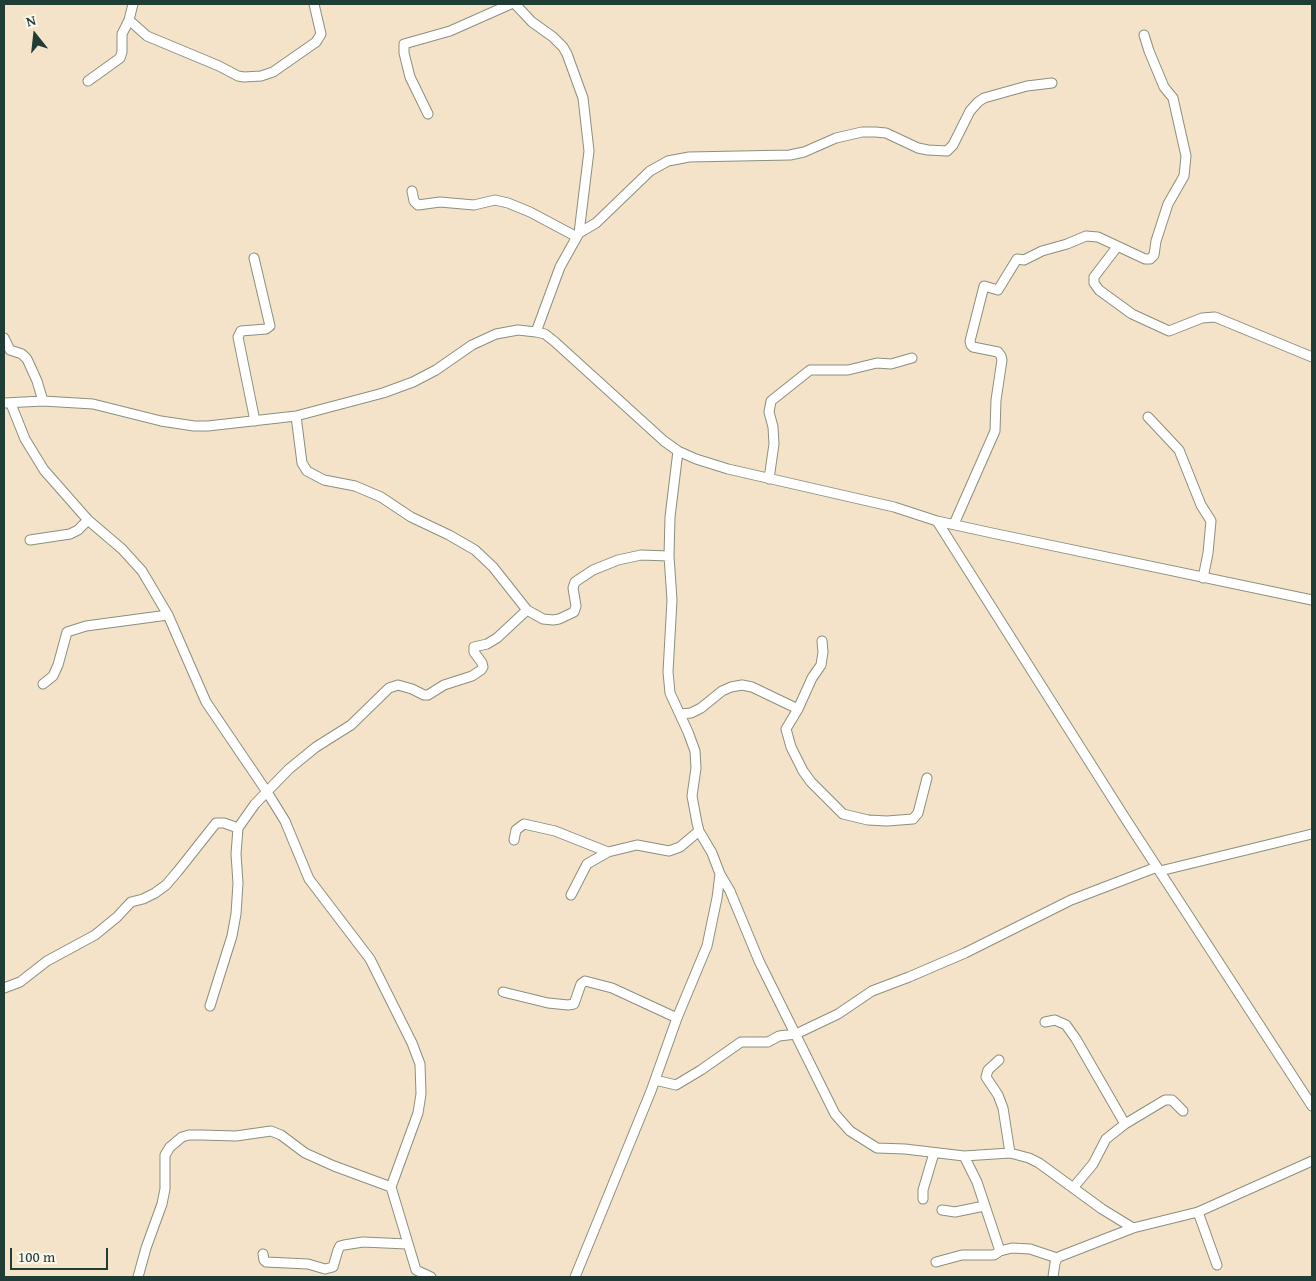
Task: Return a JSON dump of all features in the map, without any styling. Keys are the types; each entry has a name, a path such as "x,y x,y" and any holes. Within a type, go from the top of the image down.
{"street":[{"path":"88,81 120,58 122,34 129,20 133,4"},
{"path":"129,20 152,40 219,66 238,76 261,76 273,72 319,38 321,34 320,27 314,4"},
{"path":"428,114 410,77 404,53 404,44 450,31 511,4"},
{"path":"515,4 532,22 563,47 582,98 589,159 578,235 560,266 536,332"},
{"path":"954,524 995,431 1001,356 998,352 973,347 970,341 984,286 996,290 1000,289 1017,259 1027,258 1086,236 1098,237 1145,259 1154,257 1156,241 1168,204 1182,181 1186,170 1186,156 1173,98 1164,87 1148,51 1144,35"},
{"path":"578,235 605,214 650,171 668,160 689,157 790,155 804,152 836,138 862,132 886,133 918,148 948,151 970,111 984,98 1020,88 1052,83"},
{"path":"412,192 414,201 418,205 440,202 474,205 495,200 508,203 578,235"},
{"path":"1117,247 1094,277 1094,283 1099,290 1132,314 1169,331 1202,318 1215,317 1312,357"},
{"path":"254,258 270,326 266,329 241,332 238,337 254,422"},
{"path":"431,1277 416,1270 391,1187 418,1113 422,1080 420,1064 412,1043 370,959 309,879 285,822 206,702 168,615 142,571 122,549 88,520 44,470 25,439 8,403 43,401 93,404 161,421 194,426 254,422 296,416 375,396 413,382 436,370 472,345 496,334 518,330 536,332 545,334 555,342 678,451 728,469 894,506 937,521 1057,548 1312,599"},
{"path":"4,338 10,350 22,354 27,359 37,381 43,401"},
{"path":"769,479 774,444 769,409 771,401 779,394 810,370 848,370 876,362 892,364 912,358"},
{"path":"296,416 302,463 307,471 324,480 355,486 381,498 411,517 449,535 474,550 493,567 527,610 543,619 559,619 574,612 576,606 573,588 575,582 592,570 618,560 641,555 669,556"},
{"path":"1148,417 1180,453 1201,505 1211,520 1208,553 1203,578"},
{"path":"678,451 672,490 669,556 672,600 668,672 670,693 695,751 696,768 692,796 699,831 730,891 759,961 835,1114 850,1131 877,1148 964,1156 1010,1152 1019,1154 1038,1163 1102,1209 1133,1228"},
{"path":"30,540 70,534 78,530 88,520"},
{"path":"937,521 1158,869 1312,1106"},
{"path":"210,1006 232,936 236,914 238,828 255,804 289,768 316,747 351,725 389,688 398,685 428,695 444,685 472,676 481,670 483,667 482,663 474,652 474,647 487,644 497,638 527,610"},
{"path":"43,684 53,676 67,632 86,626 168,615"},
{"path":"822,641 823,659 821,665 812,678 798,709 786,729 791,747 811,782 842,814 868,820 887,821 914,818 918,813 927,778"},
{"path":"680,714 691,713 701,708 722,691 731,687 742,686 752,687 798,709"},
{"path":"4,988 20,982 47,961 95,935 117,917 131,902 155,893 166,885 216,823 220,822 238,828"},
{"path":"514,840 516,830 524,824 555,831 608,852"},
{"path":"571,895 588,864 608,852 637,845 675,850 699,831"},
{"path":"655,1080 676,1085 741,1042 768,1042 779,1036 796,1034 838,1014 872,991 970,950 1071,900 1158,869 1312,834"},
{"path":"575,1277 707,946 720,874"},
{"path":"503,992 548,1003 568,1005 574,1004 581,984 585,981 612,988 677,1018"},
{"path":"1045,1022 1055,1020 1066,1025 1125,1124"},
{"path":"999,1060 985,1075 998,1095 1003,1108 1010,1152"},
{"path":"1073,1188 1093,1164 1106,1139 1125,1124 1165,1100 1172,1100 1183,1110"},
{"path":"138,1277 162,1204 165,1189 165,1155 170,1147 182,1137 195,1135 236,1136 270,1131 281,1135 304,1153 391,1187"},
{"path":"923,1199 923,1190 934,1153"},
{"path":"964,1156 977,1182 1000,1251"},
{"path":"936,1262 962,1255 994,1256 1000,1251 1012,1248 1030,1249 1057,1258 1133,1228 1198,1212 1312,1161"},
{"path":"942,1210 955,1212 984,1206"},
{"path":"1198,1212 1217,1265"},
{"path":"263,1254 266,1262 308,1264 325,1269 333,1267 338,1250 344,1244 372,1242 407,1244"},
{"path":"1053,1277 1053,1267 1057,1258"}]}
